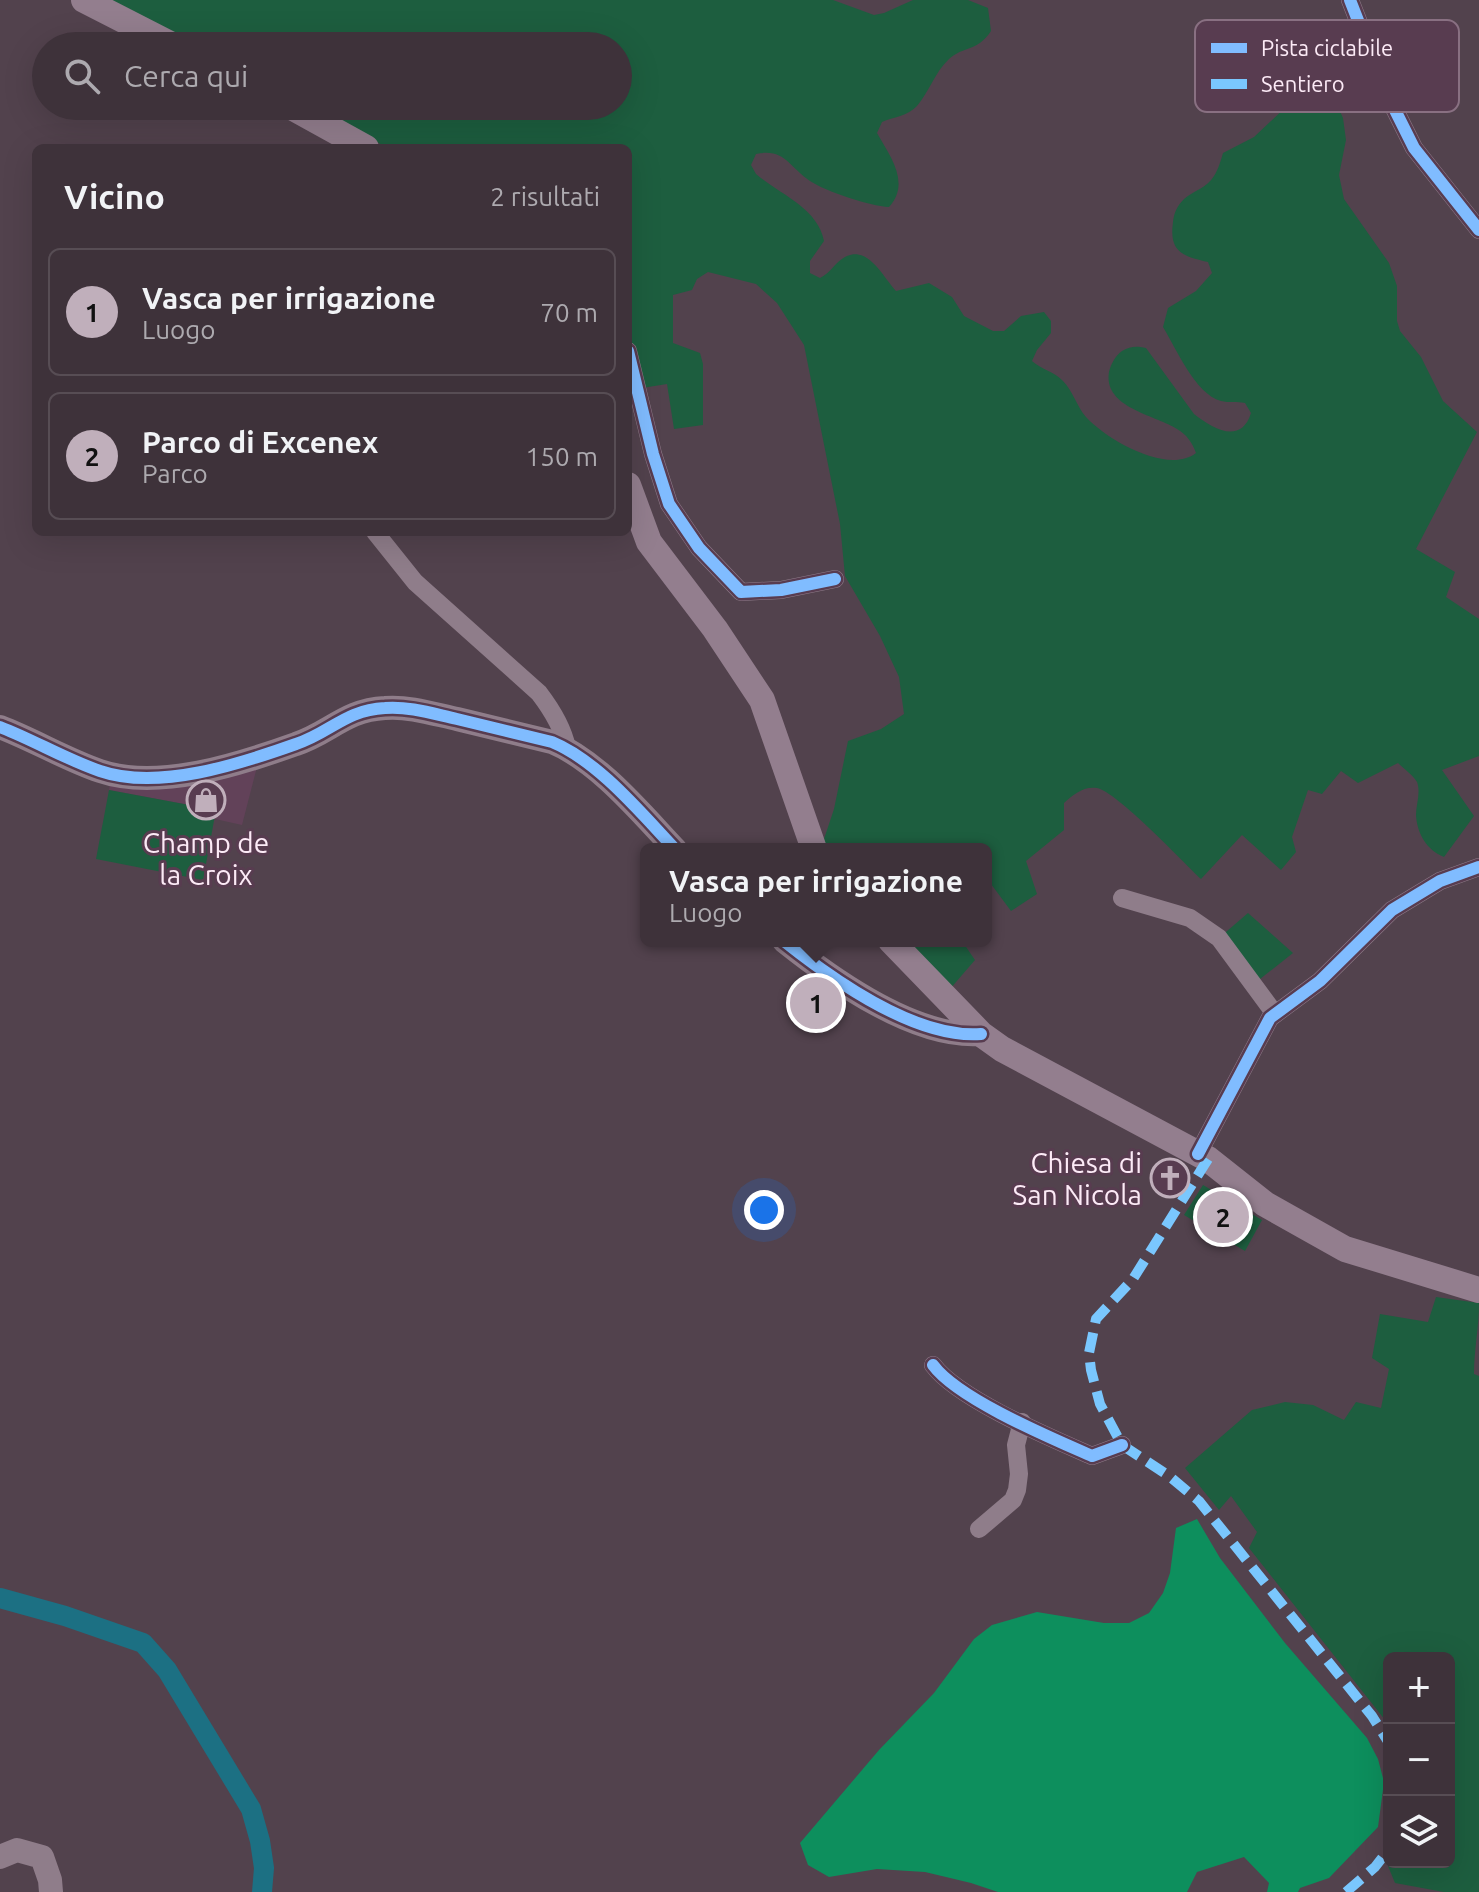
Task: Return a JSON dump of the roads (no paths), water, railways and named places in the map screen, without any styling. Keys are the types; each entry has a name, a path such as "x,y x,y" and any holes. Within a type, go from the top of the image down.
{"main road":[{"path":"84,0 147,32"},
{"path":"315,120 359,144"},
{"path":"632,496 649,542 715,629 762,700 812,843"},
{"path":"897,947 981,1034 1027,1063 1208,1159 1265,1204 1345,1249 1479,1290"}],"street":[{"path":"1350,0 1358,20"},
{"path":"1396,112 1414,148 1479,230"},
{"path":"632,367 669,504 699,548 741,592 781,590 835,579"},
{"path":"378,536 415,582 539,693 563,731 567,748"},
{"path":"0,727 103,772 137,779 197,772 239,762 300,743 345,717 365,710 388,707 420,711 567,748 587,762 669,843"},
{"path":"1198,1154 1263,1030 1275,1014 1320,981 1392,910 1440,881 1479,867"},
{"path":"1122,898 1190,918 1219,938 1275,1014"},
{"path":"793,947 850,987 905,1018 934,1028 969,1035 981,1034"},
{"path":"933,1365 940,1375 983,1403 1092,1456 1122,1445"},
{"path":"979,1529 1013,1500 1019,1474 1016,1445 1022,1422"},
{"path":"0,1857 17,1850 42,1857 51,1892"}],"waterway":[{"path":"0,1598 143,1643 167,1670 251,1809 264,1868 262,1892"}],"place":[{"name":"Champ de la Croix","path":"206,800"},
{"name":"Vasca per irrigazione","path":"816,1003"},
{"name":"Chiesa di San Nicola","path":"1170,1178"},
{"name":"Parco di Excenex","path":"1223,1217"}]}
